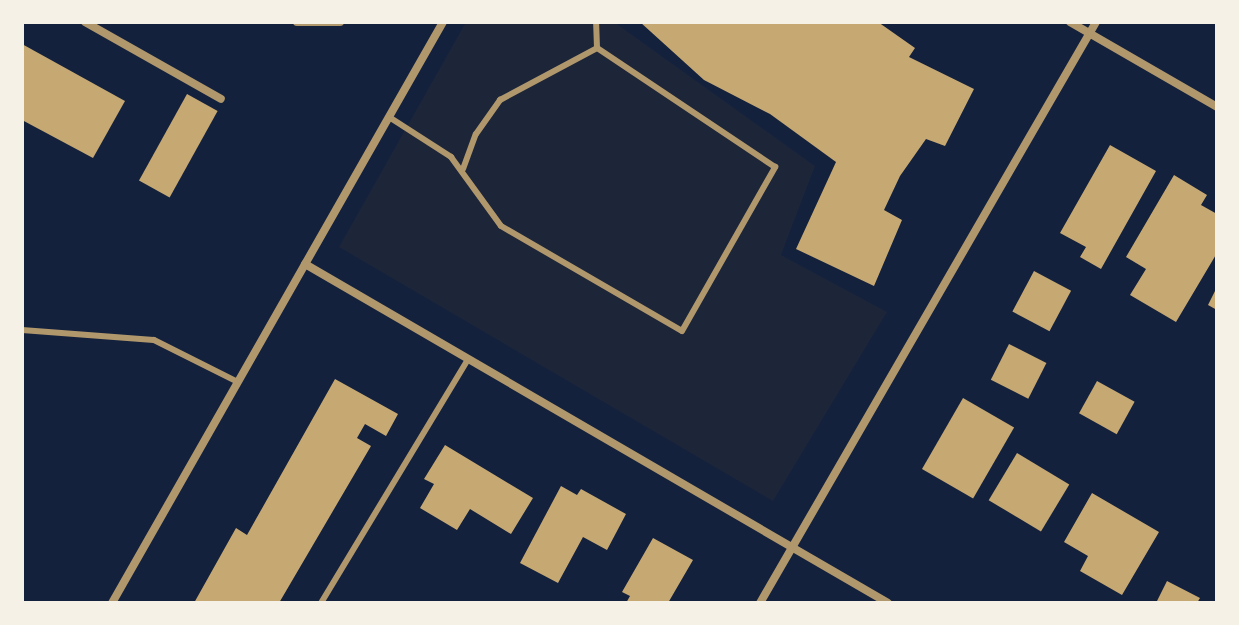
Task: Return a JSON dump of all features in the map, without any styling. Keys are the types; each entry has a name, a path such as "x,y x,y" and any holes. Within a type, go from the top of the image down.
{"street":[{"path":"85,22 221,99"},
{"path":"297,22 340,22"},
{"path":"112,603 443,22"},
{"path":"1070,22 1217,107"},
{"path":"760,603 1096,22"},
{"path":"305,264 888,603"}],"lane":[{"path":"596,22 597,48"},
{"path":"389,117 463,169 501,226 682,331 775,167 597,48"},
{"path":"463,169 476,134 500,100 597,48"},
{"path":"22,330 154,340 238,382"},
{"path":"321,603 468,359"}],"shaded area":[{"path":"466,22 614,22 815,166 781,255 887,312 773,501 339,247"}],"building":[{"path":"640,22 878,22 915,48 909,57 974,89 945,146 926,139 900,176 884,210 902,220 874,286 796,249 836,162 770,114 704,80"},
{"path":"22,44 125,101 93,158 22,120"},
{"path":"187,94 218,111 170,198 139,181"},
{"path":"1110,145 1156,171 1101,269 1080,257 1086,247 1060,233"},
{"path":"1174,175 1207,195 1201,205 1217,214 1217,253 1176,322 1130,295 1146,269 1126,257"},
{"path":"1034,271 1071,291 1049,331 1012,312"},
{"path":"1217,287 1217,310 1208,305"},
{"path":"1009,344 1046,363 1028,399 991,380"},
{"path":"335,379 398,414 386,436 365,424 357,438 371,446 279,603 194,603 236,528 247,535"},
{"path":"1097,381 1135,402 1117,434 1079,413"},
{"path":"963,398 1014,428 973,499 922,469"},
{"path":"445,445 533,498 511,534 470,509 457,530 420,508 434,484 424,479"},
{"path":"1017,453 1069,484 1041,532 989,500"},
{"path":"561,486 577,495 581,489 626,514 607,550 583,537 558,583 520,563"},
{"path":"1092,493 1159,532 1122,595 1080,571 1088,556 1064,542"},
{"path":"653,538 693,560 668,603 626,603 630,596 622,592"},
{"path":"1167,581 1200,598 1197,603 1156,603"}]}
